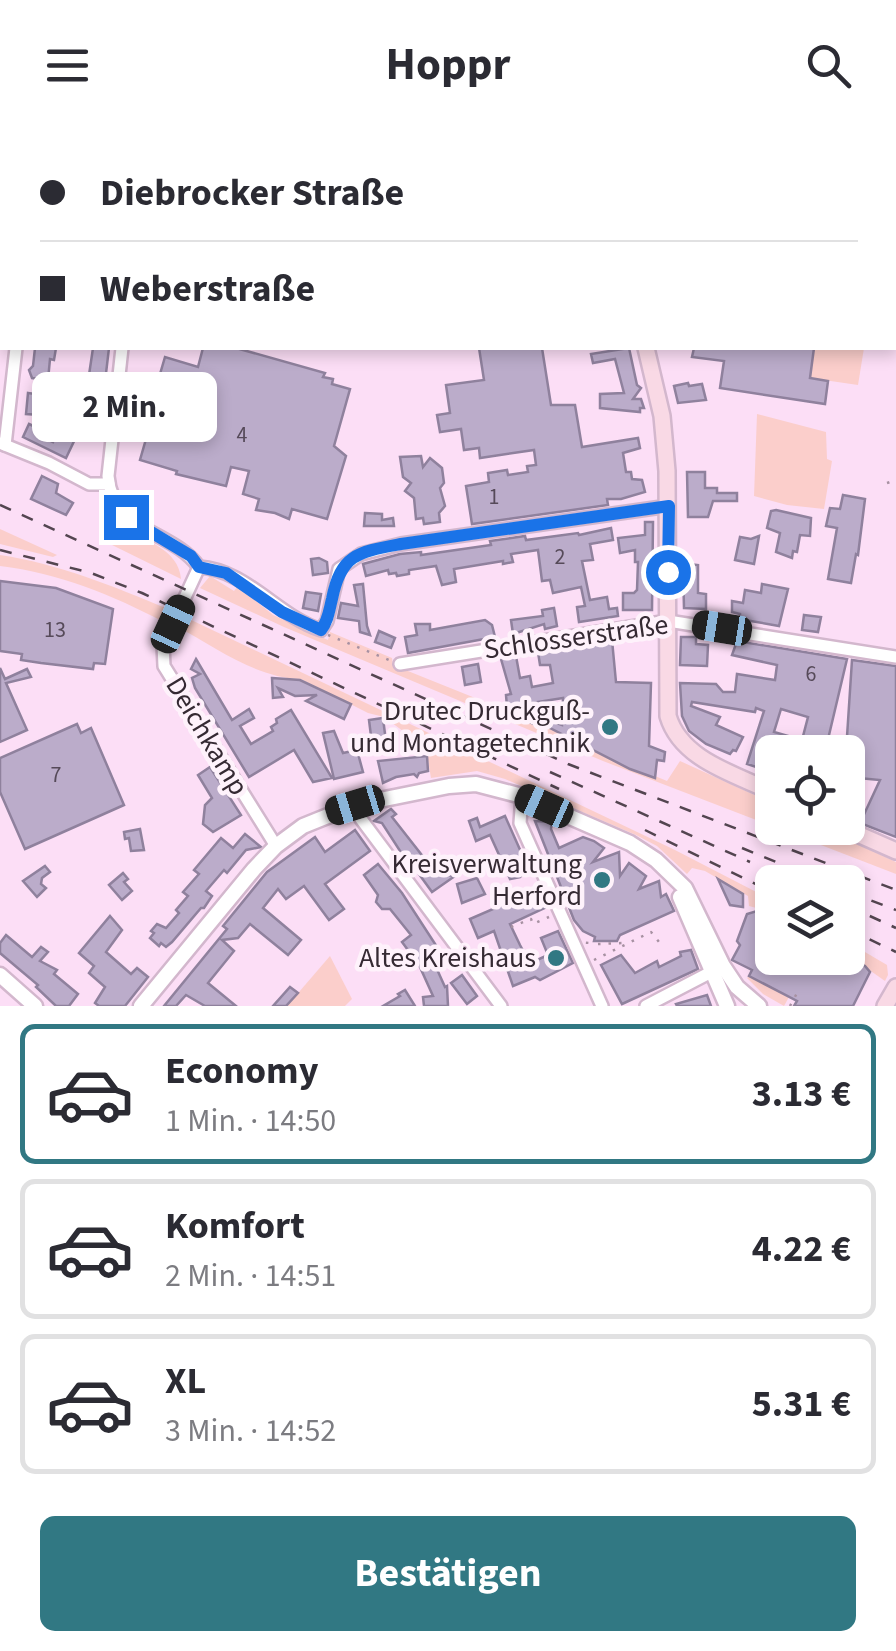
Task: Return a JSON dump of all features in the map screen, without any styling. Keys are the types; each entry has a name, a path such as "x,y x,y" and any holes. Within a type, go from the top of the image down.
{"main road":[{"path":"646,350 662,416 669,506 666,706 675,734 690,751 755,784"},
{"path":"865,837 896,851"}],"street":[{"path":"16,350 3,444 89,484 109,484"},
{"path":"122,350 109,484 116,506 126,517 191,556 199,567 226,573 282,612 321,630 327,621 340,570 361,554 401,544 669,506"},
{"name":"Deichkamp","path":"199,567 162,656 164,666 276,846"},
{"name":"Schlosserstraße","path":"400,664 668,621 896,657"},
{"path":"141,1006 276,846 312,821 355,805 466,784 484,784 522,796 630,843 664,868 716,969 727,1006"},
{"path":"522,796 520,823 602,1006"},
{"path":"355,805 361,819 501,1006"},
{"path":"646,1006 716,969"},
{"path":"716,969 759,1006"},
{"path":"0,975 35,1006"}],"path":[{"path":"887,483 896,480"},
{"path":"321,630 400,664"},
{"path":"511,926 531,919 534,924 560,913"},
{"path":"584,965 651,932 659,942"},
{"path":"598,944 630,942"},
{"path":"791,1005 797,994"}],"shaded area":[{"path":"814,350 864,350 858,385 810,378"},
{"path":"757,414 826,432 827,459 832,461 824,509 754,496"},
{"path":"119,526 167,552 181,579 110,544"},
{"path":"0,529 57,555 0,544"},
{"path":"0,555 65,570 147,600 168,609 164,622 85,586 0,566"},
{"path":"210,576 234,591 238,586 273,615 328,640 330,632 392,658 393,665 505,710 506,714 542,728 544,725 667,781 680,761 755,795 755,819 603,761 200,588"},
{"path":"187,618 675,850 755,891 755,908 749,906 748,896 705,871 692,868 687,874 657,846 636,835 505,779 477,771 431,778 426,748 384,717 368,713 301,679 269,674 238,661 180,628"},
{"path":"821,845 860,845 896,862 896,874"},
{"path":"865,952 887,965 885,981 865,967"},
{"path":"330,956 352,999 345,1006 287,1006"},
{"path":"749,976 789,997 784,1006 763,994"}],"building":[{"path":"35,350 56,350 54,360 50,359 48,380 32,378 29,370"},
{"path":"93,350 109,350 100,424 87,423 89,403 83,402 85,382 81,382 82,374 89,375"},
{"path":"202,350 243,350 325,373 323,377 333,379 332,384 350,389 334,446 346,456 327,519 292,509 289,519 256,510 259,499 243,494 249,471 231,467 226,486 140,460 146,439 141,439 165,357 198,367"},
{"path":"479,350 542,350 551,405 575,405 582,447 638,438 640,448 623,453 626,472 631,472 632,479 642,480 645,492 607,499 608,505 472,524 466,486 489,482 488,473 528,472 527,466 536,465 534,450 480,458 479,448 464,450 461,429 440,432 437,415 450,413 446,385 484,380"},
{"path":"629,350 641,388 633,399 641,399 644,408 640,412 600,408 600,394 624,393 615,359 593,363 591,354"},
{"path":"694,350 814,350 810,378 828,381 825,404 720,388 724,361 692,357"},
{"path":"702,384 706,400 678,403 674,386"},
{"path":"28,393 43,395 40,415 26,414"},
{"path":"29,424 53,442 57,433 68,438 70,424 86,426 86,433 77,435 66,458 23,437"},
{"path":"421,456 423,467 430,458 442,468 444,483 440,488 445,506 439,513 440,522 424,524 423,518 416,519 414,498 405,491 411,483 403,477 400,457"},
{"path":"687,472 705,472 705,488 717,488 717,493 737,493 737,501 713,501 708,517 688,517"},
{"path":"42,476 58,484 56,493 73,503 66,515 31,499"},
{"path":"843,495 865,499 851,583 828,579 837,528 826,526 830,508 840,509"},
{"path":"771,511 811,518 810,536 800,535 792,558 776,552 780,533 767,528"},
{"path":"365,513 382,514 382,520 393,518 394,526 364,526"},
{"path":"645,522 653,522 652,610 623,610 623,593 637,590 638,562 635,550 620,553 618,538 645,535"},
{"path":"611,528 613,540 590,544 593,560 582,561 590,600 607,597 609,609 617,608 618,616 579,622 577,607 585,606 581,587 553,593 550,580 542,581 538,550 511,554 513,562 454,569 456,582 442,585 436,566 397,576 388,570 366,576 363,564 400,554 421,555 525,536 526,540"},
{"path":"759,536 754,564 735,560 740,537"},
{"path":"311,559 327,562 328,573 313,575"},
{"path":"689,564 698,565 698,593 706,594 706,609 684,608 683,569 689,569"},
{"path":"0,581 56,588 113,609 105,664 94,663 93,669 41,663 21,660 22,654 0,651"},
{"path":"363,584 370,635 360,632 359,621 338,618 341,603 358,606 354,585"},
{"path":"762,584 788,589 779,626 745,620 732,612 732,601 743,603 745,590 761,593"},
{"path":"306,592 321,594 318,611 303,608"},
{"path":"554,608 557,626 545,629 544,624 513,634 511,620 543,616 542,610"},
{"path":"804,615 821,617 818,632 802,630"},
{"path":"485,620 492,625 495,637 408,653 405,637 417,635 415,624 430,624 430,630"},
{"path":"379,631 395,638 391,648 375,642"},
{"path":"681,637 696,637 696,644 708,645 707,666 680,665"},
{"name":"Drutec Druckguß- und Montagetechnik","path":"612,640 616,682 651,683 649,746 665,752 664,761 657,760 655,778 544,725 543,728 525,720 528,713 562,725 563,698 507,707 506,695 511,694 501,659 516,656 520,678 530,676 532,687 553,683 550,665 540,665 538,652"},
{"path":"737,641 847,659 829,735 803,735 808,717 781,709 774,732 784,735 756,735 764,711 692,702 691,706 720,717 716,725 743,737 730,754 706,744 689,731 682,716 680,683 716,684 723,692 735,692 737,674 775,680 777,665 732,655"},
{"path":"196,659 232,720 249,709 254,718 240,726 251,744 273,731 276,719 291,710 332,778 313,782 294,750 249,777 195,688 192,678 200,674 191,669"},
{"path":"852,660 896,666 896,837 865,825 865,812 880,780 865,779 865,735 847,735"},
{"path":"478,664 481,682 465,685 462,667"},
{"path":"0,668 5,679 27,669 31,677 6,683 27,730 0,742"},
{"path":"272,678 300,680 351,704 344,719 306,701 317,695 295,696 278,688 283,697 273,698"},
{"path":"383,718 386,742 372,744 369,720"},
{"path":"77,724 81,733 91,728 124,805 25,849 0,792 0,758"},
{"path":"334,731 343,753 357,750 363,772 334,779 323,733"},
{"path":"755,739 755,767 747,764"},
{"path":"427,756 428,771 383,783 378,761"},
{"path":"210,767 241,815 213,832 203,824 205,805 212,798 198,775"},
{"path":"391,809 396,814 392,817 432,868 439,866 445,875 455,876 432,892 413,871 382,823 374,821"},
{"path":"505,816 527,870 510,879 490,835 476,841 469,821 477,818 480,827"},
{"name":"Kreisverwaltung Herford","path":"535,821 552,822 559,848 583,837 604,848 593,862 619,852 620,876 629,863 646,876 639,889 659,881 661,897 666,894 674,911 620,935 617,941 594,941 595,937 574,920"},
{"path":"140,829 144,850 131,851 124,832"},
{"path":"355,830 370,851 325,884 344,909 329,920 304,886 286,899 278,889 263,908 301,940 288,955 250,924 238,938 222,940 234,951 208,983 236,1006 205,1006 186,995 176,1006 164,1006 227,929 223,926 267,872 315,837 325,852"},
{"path":"245,834 261,847 246,850 227,873 224,870 206,891 212,896 204,908 172,942 166,947 161,943 159,946 150,938 154,933 151,931 157,924 166,928 179,913 176,910 188,896 183,892 199,874 194,870 221,838 233,848"},
{"path":"378,864 439,950 431,956 447,986 448,1006 424,1006 423,997 433,996 419,965 402,942 411,935 390,909 382,909 376,902 378,895 364,875"},
{"path":"45,866 50,872 41,884 46,888 37,897 23,881"},
{"path":"123,873 128,879 124,882 132,891 122,900 109,885"},
{"path":"477,878 485,894 462,903 457,884"},
{"path":"718,879 743,894 743,907 730,905"},
{"path":"539,889 547,907 510,924 527,958 535,961 548,955 541,938 558,931 573,963 540,980 535,977 513,986 494,931 478,938 470,919"},
{"path":"755,912 755,975 865,975 865,966 870,972 853,1006 794,1006 797,1001 749,976 752,970 732,960 747,914"},
{"path":"110,916 122,930 106,952 131,974 137,968 148,977 125,1006 95,1003 105,987 89,973 94,966 79,953"},
{"path":"6,935 32,957 41,947 48,952 40,961 57,970 54,974 78,994 69,1006 56,1006 0,953 0,943"},
{"path":"691,950 698,969 622,1004 601,965 621,955 635,973 657,961 659,967 681,956 680,952"},
{"path":"462,975 477,996 467,1004 451,983"},
{"path":"290,987 298,993 286,1006 273,1006"},
{"path":"405,990 415,1006 383,1006 400,996"},
{"path":"707,995 711,1006 676,1004"}],"railway":[{"path":"0,505 568,764 896,890"},
{"path":"0,550 91,573 142,593 559,789"},
{"path":"550,772 750,862"},
{"path":"645,830 755,884"},
{"path":"742,848 784,865"},
{"path":"865,898 896,910"},
{"path":"865,914 896,928"},
{"path":"865,937 896,952"}],"place":[{"name":"Drutec Druckguß- und Montagetechnik","path":"610,727"},
{"name":"Kreisverwaltung Herford","path":"602,880"},
{"name":"Altes Kreishaus","path":"556,958"}],"route":[{"path":"126,517 191,556 199,567 226,573 282,612 321,630 327,621 336,576 344,563 376,548 669,506 668,572"}]}
